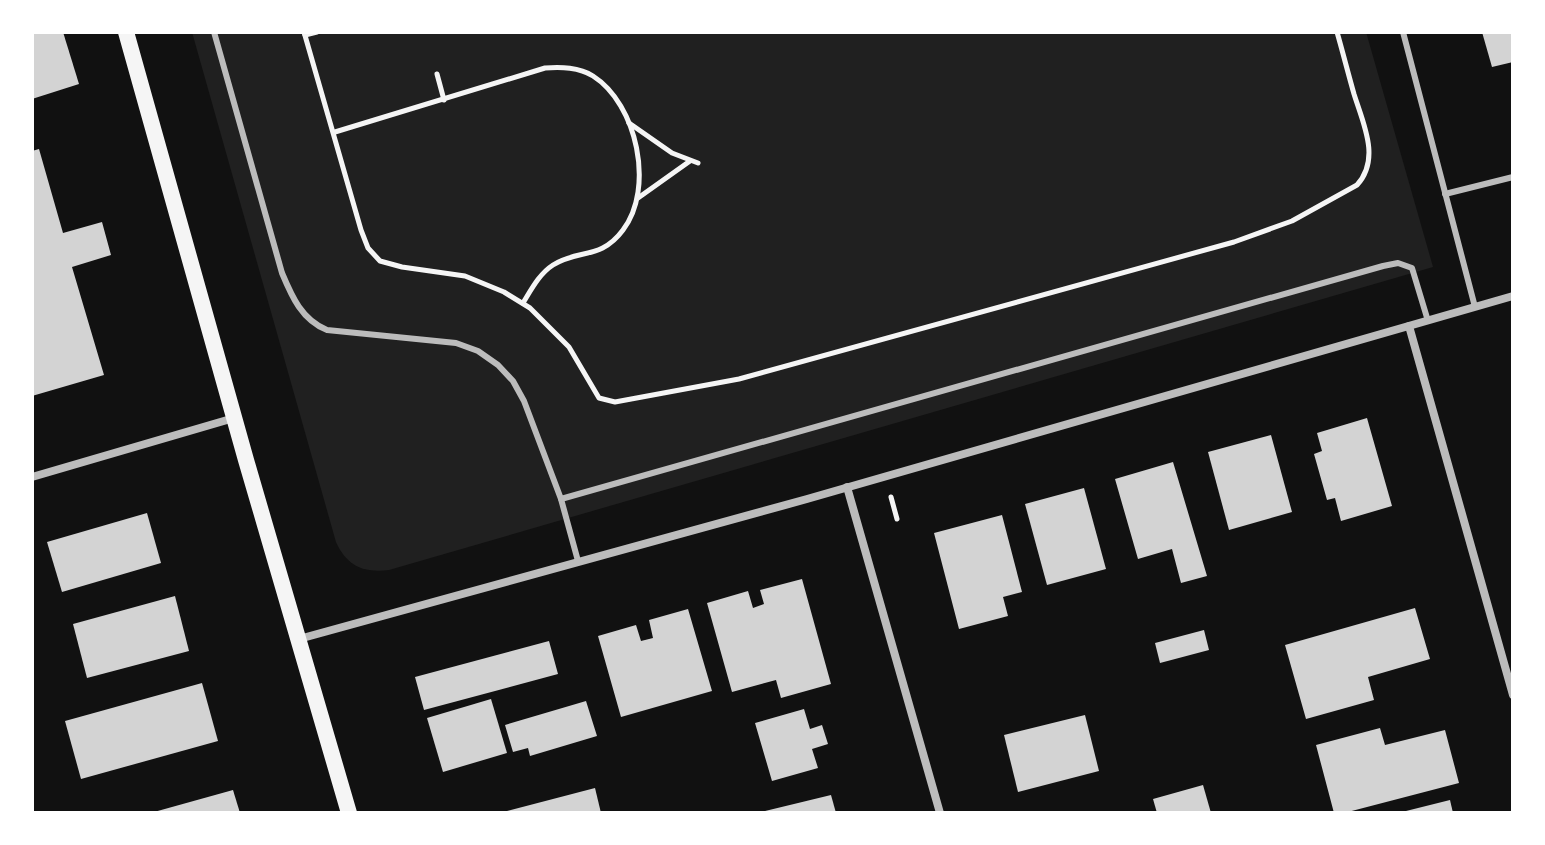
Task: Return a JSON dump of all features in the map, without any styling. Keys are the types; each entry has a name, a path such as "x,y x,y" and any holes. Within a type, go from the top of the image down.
{"main road":[{"path":"126,32 349,813"}],"street":[{"path":"299,639 847,487 1513,296"},
{"path":"1409,326 1513,695"},
{"path":"32,477 234,418"},
{"path":"847,487 940,813"}],"lane":[{"path":"214,32 282,273 292,297 315,325 327,330 456,343 478,351 498,365 513,381 524,401 561,499 578,561"},
{"path":"1403,32 1475,307"},
{"path":"1445,194 1513,177"},
{"path":"561,499 1383,266 1398,263 1412,268 1428,321"}],"path":[{"path":"317,32 305,34 361,230 373,256 388,265 465,276 523,303 569,347 599,398 605,402 739,379 1257,234 1311,213 1344,194 1362,179 1369,158 1368,137 1337,32"},
{"path":"335,132 536,71 565,67 586,72 601,82 617,100 628,123 636,157 637,198 630,221 616,238 599,251 554,265 539,279 523,303"},
{"path":"437,74 444,100"},
{"path":"628,123 672,153 698,163"},
{"path":"637,198 690,161"}],"shaded area":[{"path":"192,32 1366,32 1433,267 389,570 364,569 345,557 336,542"}],"building":[{"path":"32,32 63,32 79,84 32,99"},
{"path":"1482,32 1513,32 1513,62 1492,67"},
{"path":"39,149 63,233 102,222 111,255 72,267 104,375 32,396 32,151"},
{"path":"1367,418 1392,506 1341,521 1335,498 1327,500 1314,454 1322,451 1317,433"},
{"path":"1271,435 1292,512 1229,530 1208,452"},
{"path":"1173,462 1207,576 1181,583 1172,549 1138,559 1115,479"},
{"path":"1084,488 1106,569 1047,585 1025,504"},
{"path":"147,513 161,563 62,592 47,542"},
{"path":"1002,515 1022,592 1003,597 1008,616 959,629 934,533"},
{"path":"802,579 831,684 781,698 776,680 732,692 707,603 748,591 753,608 764,604 760,590"},
{"path":"175,596 189,651 87,678 73,624"},
{"path":"1415,608 1430,659 1368,677 1374,700 1306,719 1285,645"},
{"path":"688,609 712,691 621,717 598,636 636,625 641,641 653,638 649,620"},
{"path":"1204,630 1209,650 1160,663 1155,643"},
{"path":"549,641 558,674 424,710 415,677"},
{"path":"202,683 218,741 81,779 65,721"},
{"path":"491,699 507,753 443,772 427,718"},
{"path":"586,701 597,736 530,756 528,748 513,752 505,725"},
{"path":"804,709 810,729 822,725 828,744 812,749 818,768 772,781 755,723"},
{"path":"1085,715 1099,771 1018,792 1004,735"},
{"path":"1380,728 1385,745 1445,730 1459,783 1334,813 1316,745"},
{"path":"1203,785 1211,813 1157,813 1153,799"},
{"path":"595,788 601,813 503,813 503,812"},
{"path":"233,790 240,813 154,813 154,812"},
{"path":"831,795 836,813 761,813 761,812"},
{"path":"1450,800 1453,813 1402,812"}]}
